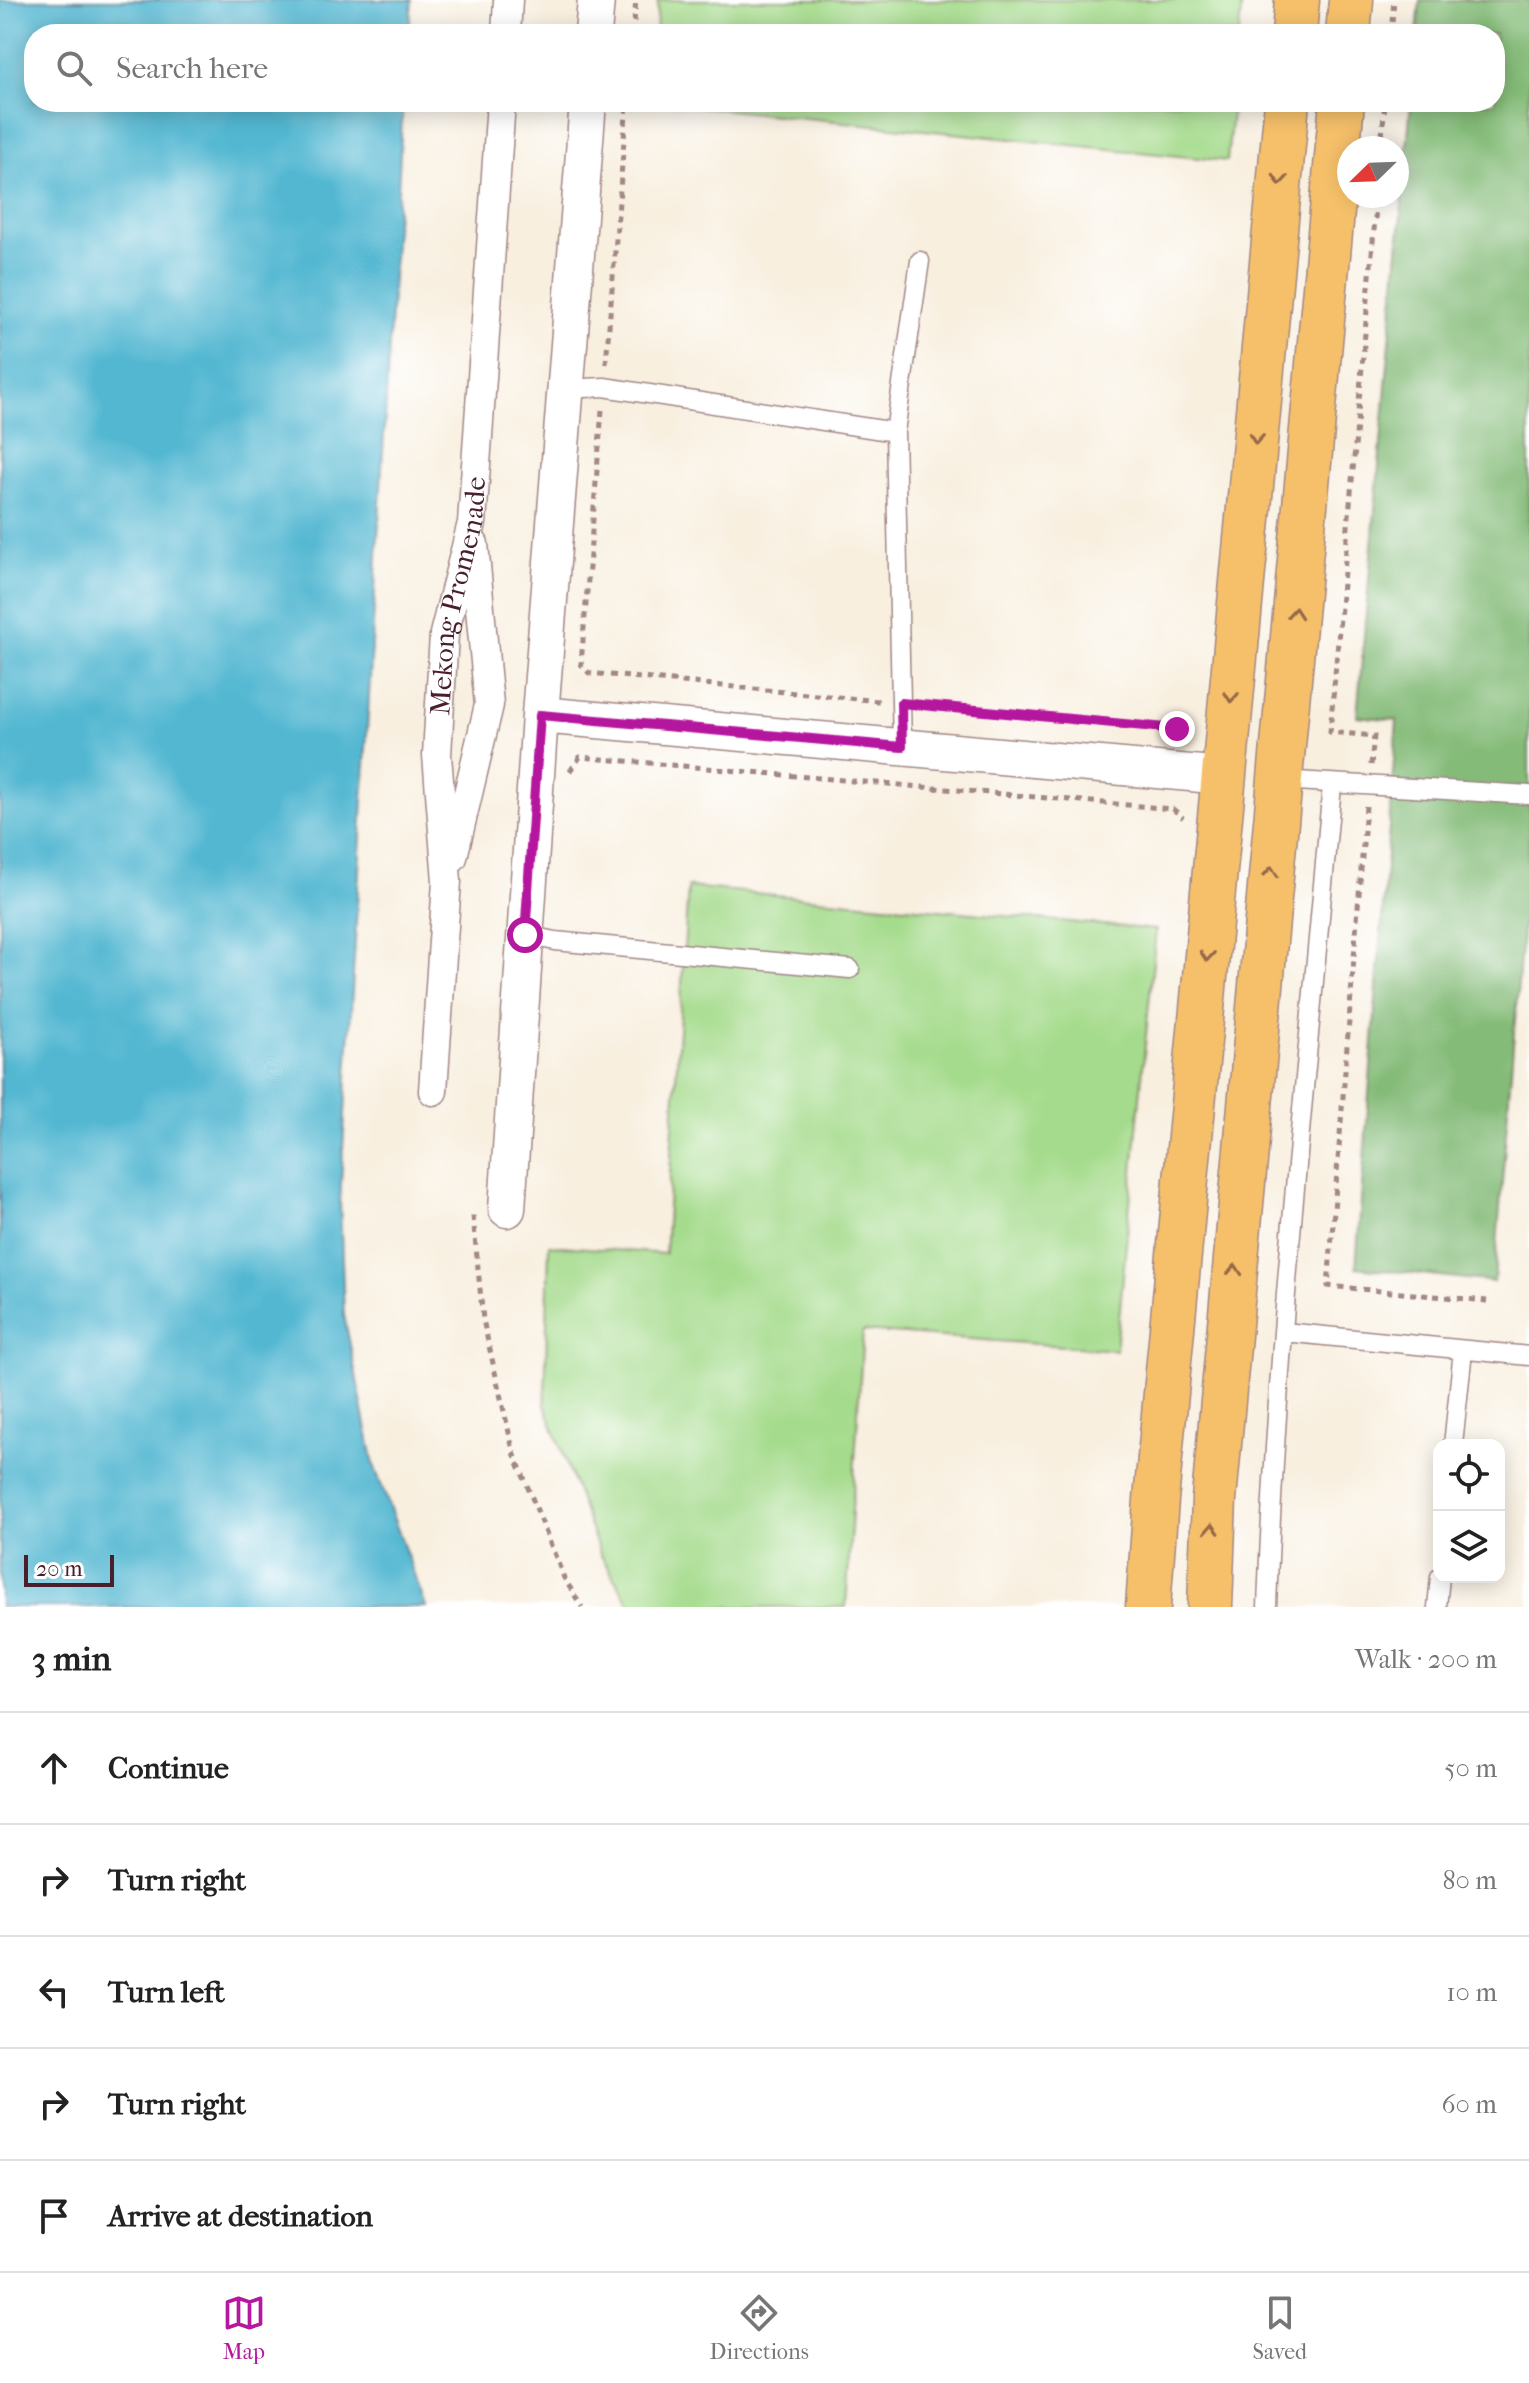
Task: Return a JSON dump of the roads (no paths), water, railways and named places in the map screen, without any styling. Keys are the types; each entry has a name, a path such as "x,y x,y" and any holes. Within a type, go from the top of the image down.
{"main road":[{"path":"1295,24 1297,0"},
{"path":"1349,24 1351,0"},
{"path":"1148,1607 1286,112"},
{"path":"1210,1607 1214,1499 1341,112"}],"street":[{"path":"507,24 508,0"},
{"path":"594,24 596,0"},
{"name":"Mekong Promenade","path":"433,1091 447,881 437,755 444,634 472,523 500,112"},
{"path":"507,1209 540,715 587,112"},
{"path":"447,881 489,705 472,523"},
{"path":"540,715 1224,776"}],"lane":[{"path":"902,747 895,432 920,261"},
{"path":"565,389 604,387 895,432"},
{"path":"1280,780 1529,795"},
{"path":"1267,1607 1270,1505 1332,785"},
{"path":"525,935 555,941 850,969"},
{"path":"1284,1332 1529,1356"},
{"path":"1454,1439 1463,1350"},
{"path":"1437,1607 1439,1583"}],"water":[{"path":"0,0 412,0 410,24 24,24 24,112 402,112 340,1202 344,1315 374,1465 426,1607 0,1607"}]}
